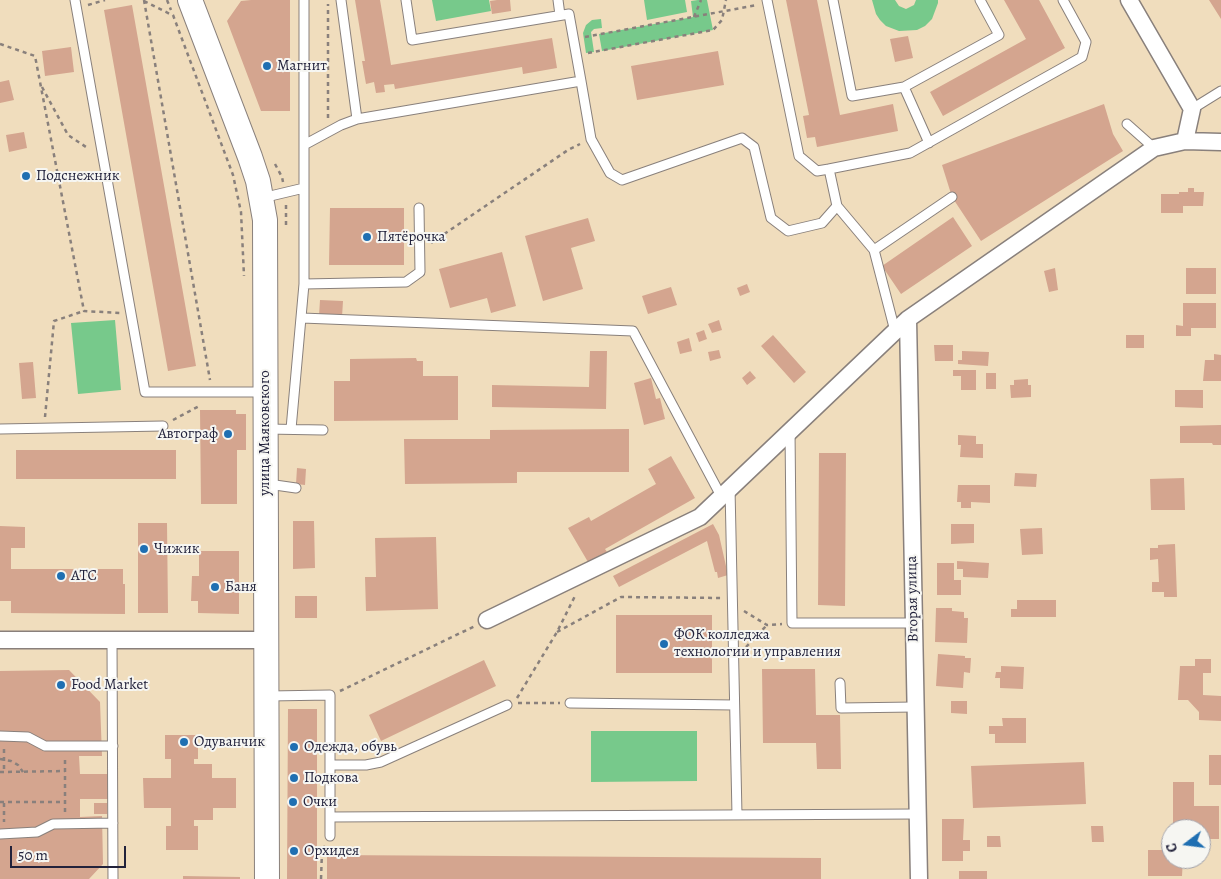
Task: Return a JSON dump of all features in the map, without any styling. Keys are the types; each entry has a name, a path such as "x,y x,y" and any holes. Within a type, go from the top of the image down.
{"street":[{"path":"1129,0 1192,109 1185,141"},
{"name":"улица Маяковского","path":"182,8 250,157 262,198 266,243 267,879"},
{"path":"487,620 700,517 908,319 1154,148 1185,141 1221,142"},
{"name":"Вторая улица","path":"908,319 919,879"},
{"path":"0,640 266,640"}],"lane":[{"path":"291,429 304,284 304,0"},
{"path":"341,0 357,120"},
{"path":"406,0 412,40 570,14 591,139 610,173 622,180 742,138 754,147 771,218 788,231 822,223 837,206"},
{"path":"558,0 560,15"},
{"path":"833,0 852,96 904,87 999,34 980,0"},
{"path":"768,1 799,156 817,171 910,153 1082,57 1086,42 1063,0"},
{"path":"76,4 145,392 265,392"},
{"path":"304,145 341,125 357,120 581,81"},
{"path":"904,87 929,143"},
{"path":"1192,109 1221,91"},
{"path":"1127,124 1154,148"},
{"path":"829,168 837,206 874,250 895,331"},
{"path":"262,198 304,188"},
{"path":"874,250 952,196"},
{"path":"304,284 406,282 420,272 419,208"},
{"path":"302,318 633,331 725,492 732,604 737,815"},
{"path":"0,429 163,426"},
{"path":"265,429 323,430"},
{"path":"790,431 792,623 914,623"},
{"path":"265,484 296,488"},
{"path":"112,640 113,879"},
{"path":"840,683 841,708 915,707"},
{"path":"266,696 330,696 330,836"},
{"path":"570,703 734,705"},
{"path":"330,764 366,765 381,762 507,705"},
{"path":"2,736 28,737 42,746 113,746"},
{"path":"330,816 918,814"},
{"path":"2,834 37,832 53,824 113,823"}],"path":[{"path":"76,4 105,0"},
{"path":"182,8 144,0 212,392"},
{"path":"168,0 182,8 233,175 241,212 244,276"},
{"path":"328,0 328,132"},
{"path":"694,17 701,0"},
{"path":"577,55 713,30 720,23 725,11 726,0"},
{"path":"574,39 725,11 768,1"},
{"path":"0,44 35,56 84,311"},
{"path":"40,84 68,135 104,158"},
{"path":"420,251 568,150 591,139"},
{"path":"44,428 54,321 84,311 131,314"},
{"path":"163,426 204,403"},
{"path":"570,703 514,703 557,632 588,571"},
{"path":"557,632 621,597 723,598 767,625 792,623"},
{"path":"330,696 487,620"},
{"path":"733,660 767,625"},
{"path":"2,736 2,772 65,771"},
{"path":"65,746 65,824"},
{"path":"2,759 18,766 23,772"},
{"path":"2,834 2,802 65,802"},
{"path":"322,879 322,852 330,836"}],"green space":[{"path":"432,0 489,0 491,11 436,21"},
{"path":"644,0 685,0 687,12 647,20"},
{"path":"707,0 713,30 602,51 599,34 693,17 691,1"},
{"path":"872,0 895,0 899,6 906,9 914,5 916,0 938,0 938,3 932,19 925,26 917,30 899,31 886,26 880,20"},
{"path":"601,19 602,28 594,29 591,32 594,52 586,53 583,33 586,25 592,20"},
{"path":"115,320 121,390 78,394 71,323"},
{"path":"591,731 697,731 697,781 591,782"}],"building":[{"name":"Магнит","path":"290,0 290,111 261,111 227,21 241,1"},
{"path":"355,0 380,0 391,65 552,38 557,68 523,74 522,67 395,89 394,84 384,85 385,92 376,93 374,82 366,84 362,61 365,61"},
{"path":"510,0 511,11 492,14 490,1"},
{"path":"786,0 817,0 840,115 893,104 898,131 817,147 815,137 807,138 803,116 809,115"},
{"path":"1004,0 1039,0 1065,48 943,116 930,92 1026,39"},
{"path":"1209,0 1221,0 1221,19"},
{"path":"132,5 196,366 168,371 104,10"},
{"path":"908,36 913,58 895,62 890,39"},
{"path":"71,47 74,72 45,76 42,51"},
{"path":"718,51 724,85 637,100 631,66"},
{"path":"9,80 14,100 0,103 0,82"},
{"path":"1104,104 1113,134 1123,151 981,241 952,197 942,165"},
{"path":"24,132 27,148 9,152 6,135"},
{"path":"1188,188 1194,188 1194,192 1204,192 1203,206 1183,206 1183,213 1161,213 1161,194 1188,192"},
{"name":"Пятёрочка","path":"330,208 404,208 404,265 329,265"},
{"path":"953,217 972,246 901,294 882,266"},
{"path":"588,218 595,241 571,248 583,289 543,301 525,236"},
{"path":"502,252 516,306 491,313 487,298 450,308 439,269"},
{"path":"1055,268 1058,290 1049,292 1044,271"},
{"path":"1186,268 1216,268 1216,294 1186,294"},
{"path":"747,284 750,292 740,296 737,288"},
{"path":"671,287 677,305 648,314 642,296"},
{"path":"320,300 343,301 342,317 319,316"},
{"path":"1183,303 1216,303 1216,328 1191,328 1191,336 1176,336 1176,325 1183,326"},
{"path":"719,320 722,330 712,333 708,324"},
{"path":"704,330 707,339 699,342 696,333"},
{"path":"773,335 806,372 794,383 761,346"},
{"path":"1126,335 1144,335 1144,348 1126,348"},
{"path":"689,338 692,351 680,354 677,342"},
{"path":"934,345 953,345 953,361 935,361"},
{"path":"719,350 721,358 710,361 708,352"},
{"path":"590,351 607,351 606,409 492,407 492,385 589,387"},
{"path":"962,351 989,352 988,366 958,364 958,360 962,360"},
{"path":"1214,354 1221,355 1221,381 1203,381 1205,360 1214,360"},
{"path":"416,358 417,361 423,361 423,376 458,376 458,420 334,421 334,381 350,381 350,359"},
{"path":"33,362 36,398 22,399 19,363"},
{"path":"953,370 976,370 976,390 961,390 961,376 953,376"},
{"path":"750,371 756,378 747,385 742,378"},
{"path":"986,373 996,373 996,389 986,389"},
{"path":"651,378 656,399 660,398 665,419 644,425 634,383"},
{"path":"1028,379 1028,385 1031,385 1031,397 1011,398 1010,385 1014,385 1014,380"},
{"path":"1175,390 1203,390 1203,408 1175,407"},
{"path":"200,410 236,410 236,414 246,414 246,450 237,450 237,504 201,504"},
{"path":"1221,425 1221,445 1213,445 1212,443 1180,443 1180,426"},
{"path":"629,429 629,472 517,472 517,483 405,484 404,439 490,439 490,430"},
{"path":"958,435 976,436 976,444 983,444 983,458 960,457 961,445 958,445"},
{"path":"16,450 176,450 176,479 16,479"},
{"path":"819,453 846,453 845,606 818,605"},
{"path":"671,456 695,498 605,549 607,552 588,562 568,528 589,517 591,521 656,484 648,469"},
{"path":"297,468 306,469 305,485 296,484"},
{"path":"1015,473 1037,474 1036,487 1014,486"},
{"path":"1184,478 1185,510 1151,510 1150,479"},
{"path":"958,485 990,485 990,503 971,502 971,508 961,508 961,502 957,502"},
{"path":"293,521 314,521 315,568 293,569"},
{"path":"138,523 167,523 168,613 138,613"},
{"path":"713,524 719,535 728,575 718,578 707,541 619,587 613,576"},
{"path":"951,524 974,524 974,543 951,544"},
{"name":"АТС","path":"0,526 25,527 25,548 11,548 11,569 123,569 125,614 11,613 11,601 0,601"},
{"path":"1042,528 1043,554 1022,555 1020,529"},
{"path":"436,537 438,609 366,611 365,577 376,577 375,538"},
{"path":"1175,544 1177,597 1164,597 1164,592 1152,592 1152,582 1159,582 1158,559 1150,560 1150,548 1158,548 1158,545"},
{"name":"Баня","path":"199,551 239,551 239,614 198,613 198,601 191,601 192,576 199,576"},
{"path":"957,561 989,563 988,578 963,577 963,569 957,569"},
{"path":"937,563 954,563 954,580 961,580 961,595 937,595"},
{"path":"295,596 317,596 317,618 295,618"},
{"path":"1017,600 1056,600 1056,617 1011,617 1011,609 1017,609"},
{"path":"936,608 952,608 952,611 964,612 964,618 968,618 967,643 935,642"},
{"name":"ФОК колледжа технологии и управления","path":"616,615 712,615 712,673 616,673"},
{"path":"938,654 971,658 970,673 964,672 963,688 936,686"},
{"path":"1195,659 1211,659 1211,673 1203,673 1203,695 1221,696 1221,721 1199,720 1199,712 1188,700 1178,700 1180,666 1195,666"},
{"path":"484,660 496,686 381,741 369,715"},
{"path":"1001,666 1024,667 1023,689 1000,688 1000,678 995,678 996,672 1001,672"},
{"path":"762,669 815,669 816,715 840,715 841,769 817,769 816,743 763,743"},
{"path":"69,670 100,702 102,756 79,756 80,774 110,774 110,799 80,799 80,817 102,816 103,864 89,879 0,879 0,671"},
{"path":"951,701 967,701 967,714 951,713"},
{"path":"288,709 317,709 317,879 287,879"},
{"path":"1002,718 1026,718 1026,743 995,743 995,734 989,734 989,726 1003,726"},
{"path":"165,735 198,735 198,759 194,759 194,764 212,764 212,778 236,778 236,808 213,808 213,820 194,820 194,826 198,826 198,850 166,850 166,826 171,826 171,808 144,808 143,778 171,778 171,759 165,759"},
{"path":"1209,755 1221,755 1221,785 1209,785"},
{"path":"1084,762 1086,804 973,808 971,766"},
{"path":"1173,782 1194,782 1194,806 1219,806 1219,839 1211,839 1211,819 1173,819"},
{"path":"94,803 107,803 107,814 94,814"},
{"path":"942,819 964,819 963,840 970,840 970,851 963,851 963,861 942,861"},
{"path":"1091,826 1103,826 1104,842 1092,842"},
{"path":"987,836 1000,836 1001,847 987,847"},
{"path":"1148,850 1161,850 1161,869 1182,869 1182,876 1148,876"},
{"path":"327,855 821,858 821,879 327,879"},
{"path":"959,871 987,871 987,879 959,879"},
{"path":"183,876 240,877 240,879 183,879"}],"place":[{"name":"Магнит","path":"267,66"},
{"name":"Подснежник","path":"26,176"},
{"name":"Пятёрочка","path":"367,237"},
{"name":"Автограф","path":"228,434"},
{"name":"Чижик","path":"144,549"},
{"name":"АТС","path":"61,576"},
{"name":"Баня","path":"215,587"},
{"name":"ФОК колледжа технологии и управления","path":"664,644"},
{"name":"Food Market","path":"61,685"},
{"name":"Одуванчик","path":"184,742"},
{"name":"Одежда, обувь","path":"294,747"},
{"name":"Подкова","path":"294,778"},
{"name":"Очки","path":"293,802"},
{"name":"Орхидея","path":"294,851"}]}
